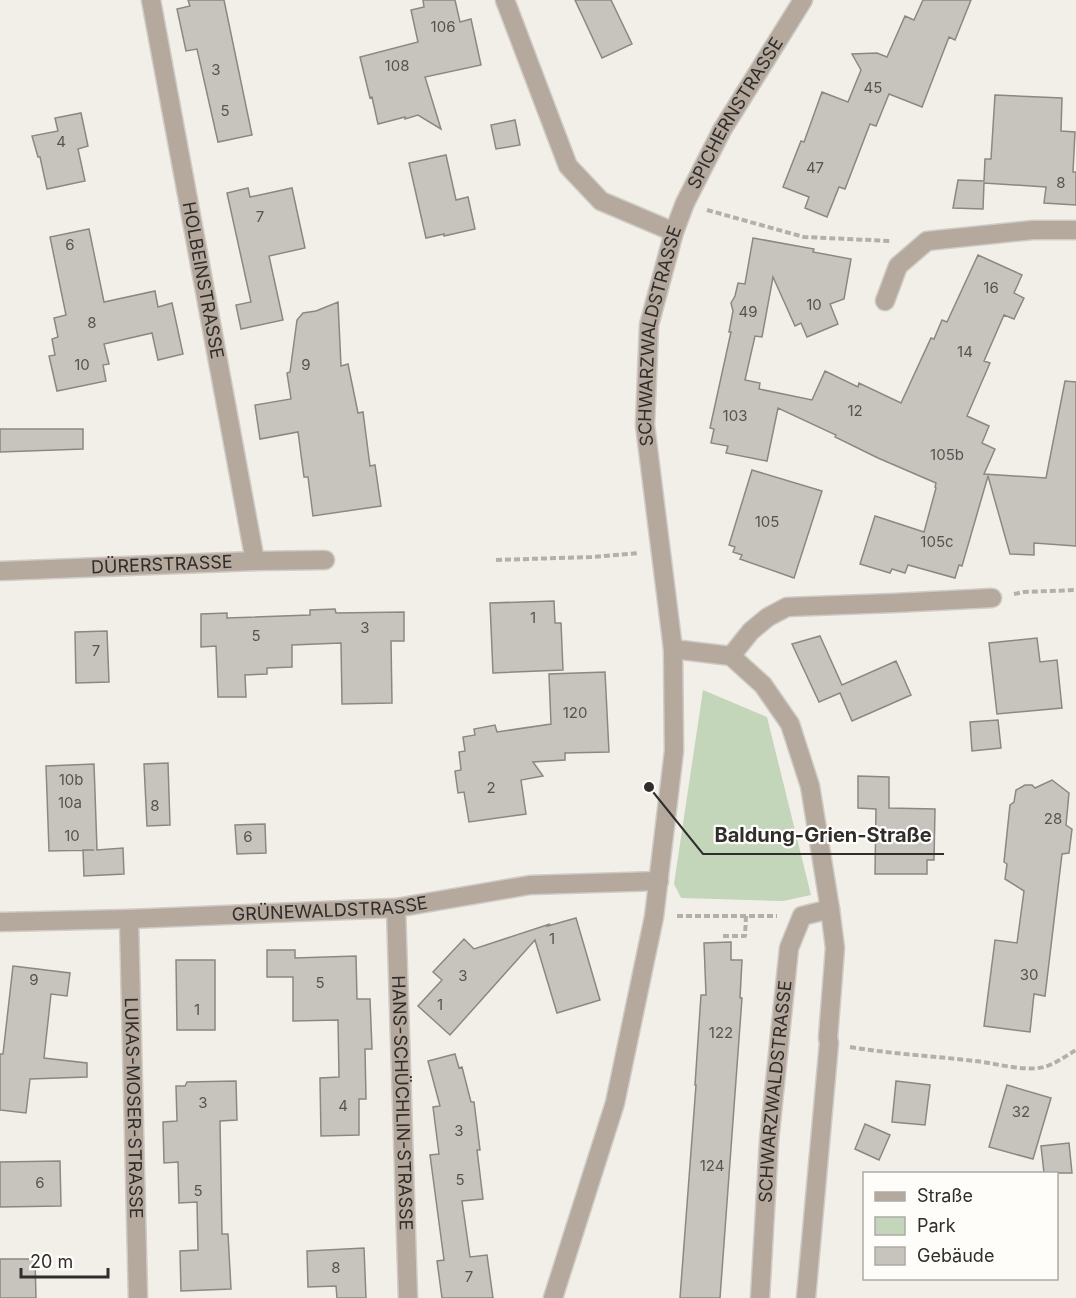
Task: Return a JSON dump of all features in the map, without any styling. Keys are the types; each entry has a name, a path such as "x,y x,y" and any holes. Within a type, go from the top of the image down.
{"street":[{"name":"HOLBEINSTRASSE","path":"151,0 255,561"},
{"name":"SCHWARZWALDSTRASSE","path":"505,0 568,166 601,201 674,232 649,325 645,425 672,649 674,752 654,917 615,1103 553,1298"},
{"name":"SPICHERNSTRASSE","path":"674,232 685,203 722,130 803,0"},
{"path":"885,301 898,267 927,241 1033,230 1076,230"},
{"name":"DÜRERSTRASSE","path":"0,571 325,560"},
{"path":"731,656 751,631 768,617 788,607 992,598"},
{"path":"672,649 731,656 763,686 790,723 810,786 835,948 829,1043 806,1298"},
{"name":"GRÜNEWALDSTRASSE","path":"0,922 396,908 530,885 659,881"},
{"name":"HANS-SCHÜCHLIN-STRASSE","path":"396,908 408,1298"},
{"name":"SCHWARZWALDSTRASSE","path":"760,1298 769,1141 789,948 802,916 830,909"},
{"name":"LUKAS-MOSER-STRASSE","path":"129,919 138,1298"}],"path":[{"path":"685,203 804,237 876,241"},
{"path":"496,560 636,554"},
{"path":"1024,592 1076,590"},
{"path":"685,916 769,916"},
{"path":"723,936 745,936 746,916"},
{"path":"829,1043 888,1053 977,1061 1017,1068 1042,1068 1076,1050"}],"green space":[{"path":"703,690 767,717 811,895 783,901 681,898 674,884"}],"building":[{"path":"188,0 224,0 252,135 218,142 197,49 186,51 177,9 190,6"},
{"path":"423,0 455,0 460,22 471,19 481,65 425,77 441,129 418,115 378,124 360,57 418,42 411,10 424,7"},
{"path":"575,0 611,0 632,44 602,58"},
{"path":"923,0 971,0 955,40 949,37 922,107 889,94 876,126 870,124 845,189 839,187 827,217 805,208 809,197 783,187 801,141 804,142 822,92 848,102 861,70 852,54 877,53 887,57 905,16 914,20"},
{"path":"995,95 1062,98 1061,131 1075,132 1073,172 1076,172 1076,205 1044,203 1046,187 984,183 983,209 953,208 958,180 984,181 985,159 991,159"},
{"path":"81,113 88,146 78,149 85,181 47,189 40,157 38,157 32,136 58,131 55,118"},
{"path":"515,120 520,145 496,149 491,125"},
{"path":"446,155 456,200 468,197 475,229 426,238 409,163"},
{"path":"248,188 250,197 292,188 305,248 269,256 283,320 241,329 236,305 251,302 227,193"},
{"path":"89,229 104,302 155,291 158,307 172,303 183,354 158,360 152,333 104,344 109,364 103,365 106,381 57,391 49,356 55,355 52,339 58,337 54,318 66,315 50,237"},
{"path":"753,238 814,249 813,252 851,259 844,299 830,304 838,324 807,337 801,323 795,326 773,277 762,337 755,336 745,380 760,383 759,389 812,400 825,371 858,387 859,383 901,403 931,338 934,339 942,320 947,322 978,255 1022,275 1014,293 1024,298 1014,319 1004,315 984,361 990,363 967,416 989,426 982,443 995,449 984,474 1046,478 1065,381 1076,382 1076,546 1034,543 1034,555 1010,554 988,476 962,566 959,565 955,578 908,565 905,573 892,569 890,573 860,564 875,516 924,532 936,483 878,458 778,408 767,461 726,453 728,446 711,443 714,429 710,428 731,332 729,332 733,311 731,303 738,283 745,284"},
{"path":"338,302 341,366 348,364 358,413 363,412 370,466 375,465 381,506 313,516 308,477 304,477 298,432 260,439 255,405 291,399 287,373 290,372 297,320 303,313 316,311"},
{"path":"0,429 83,429 83,449 0,452"},
{"path":"752,470 822,491 794,578 740,559 742,555 733,552 735,547 729,545"},
{"path":"554,601 555,623 561,623 563,670 493,673 490,603"},
{"path":"335,609 336,613 404,612 404,641 391,641 392,703 342,704 341,643 292,645 292,667 267,668 267,674 245,675 246,697 218,697 216,646 201,647 201,614 227,613 227,618 310,615 310,610"},
{"path":"107,631 109,682 76,683 75,632"},
{"path":"820,636 842,685 896,661 911,695 852,721 840,693 819,702 792,644"},
{"path":"1037,638 1040,662 1057,660 1062,708 997,714 989,643"},
{"path":"605,672 609,752 565,753 565,760 533,762 543,776 521,780 526,814 469,822 464,792 458,793 455,771 461,770 459,752 465,751 463,737 475,735 474,729 495,725 497,732 551,724 549,674"},
{"path":"998,720 1001,748 972,751 970,722"},
{"path":"168,763 170,825 147,826 144,764"},
{"path":"94,764 97,850 123,848 124,874 84,876 83,850 49,851 46,766"},
{"path":"858,776 889,777 889,808 935,809 934,860 927,860 927,874 875,874 876,809 858,808"},
{"path":"1052,780 1069,793 1066,825 1072,829 1069,853 1062,854 1045,996 1034,994 1030,1032 984,1026 995,940 1017,943 1024,891 1005,879 1007,864 1004,862 1010,805 1014,802 1016,790 1025,785 1032,785 1035,788"},
{"path":"265,824 266,853 237,854 235,825"},
{"path":"576,918 600,1000 557,1013 535,940 450,1035 418,1006 442,980 433,972 464,939 474,949 550,924 548,926"},
{"path":"731,942 731,960 742,960 740,998 742,998 720,1298 680,1298 701,995 706,995 704,943"},
{"path":"267,950 295,950 295,958 356,956 357,999 370,999 372,1049 365,1049 366,1099 359,1099 359,1135 321,1136 320,1078 339,1077 338,1020 293,1021 293,977 267,977"},
{"path":"176,960 215,960 215,1030 177,1030"},
{"path":"13,966 70,973 67,996 51,994 44,1058 87,1063 87,1077 30,1079 26,1113 0,1110 0,1054 3,1054"},
{"path":"455,1054 459,1068 462,1067 471,1102 474,1102 480,1150 477,1150 483,1199 462,1201 470,1257 487,1255 493,1298 442,1298 437,1261 444,1260 430,1155 439,1154 433,1107 440,1106 428,1061"},
{"path":"236,1081 237,1120 220,1121 222,1234 228,1234 231,1289 181,1291 180,1251 198,1250 197,1202 179,1203 178,1162 164,1163 163,1122 177,1121 176,1086 185,1086 187,1082"},
{"path":"896,1081 930,1085 925,1125 892,1122"},
{"path":"1007,1085 1051,1098 1033,1159 989,1147"},
{"path":"865,1124 890,1135 879,1160 855,1149"},
{"path":"1069,1143 1072,1173 1044,1172 1041,1146"},
{"path":"60,1161 61,1206 0,1207 0,1162"},
{"path":"364,1248 366,1298 337,1298 336,1286 308,1287 307,1251"},
{"path":"0,1259 35,1259 36,1298 0,1298"}],"place":[{"name":"Baldung-Grien-Straße","path":"649,787"}]}
